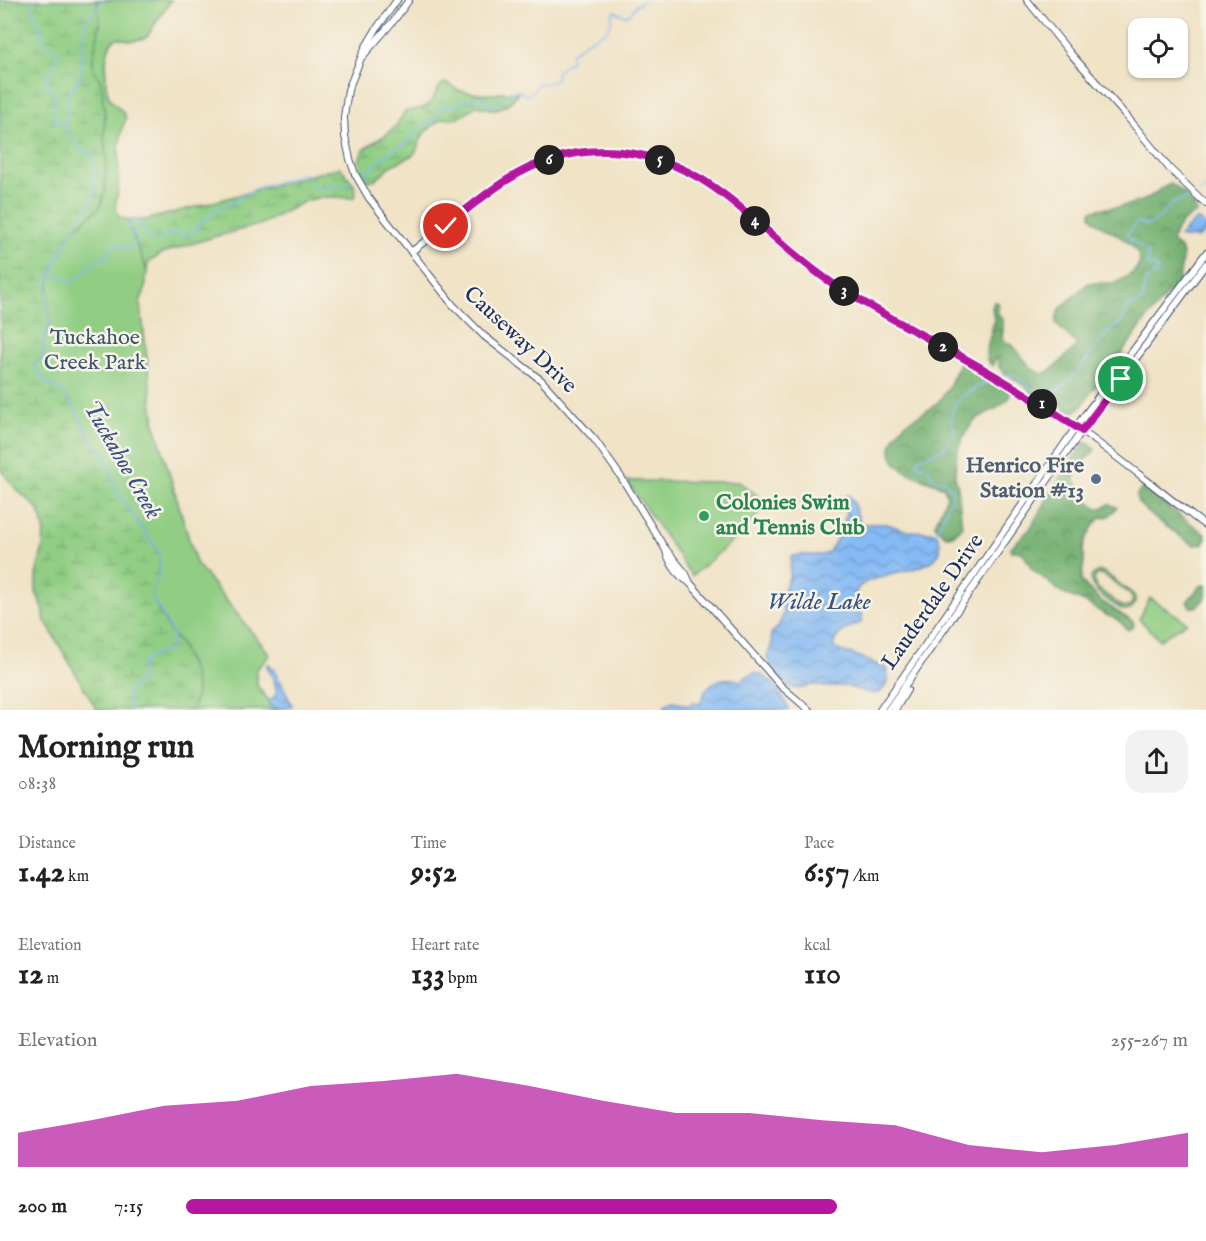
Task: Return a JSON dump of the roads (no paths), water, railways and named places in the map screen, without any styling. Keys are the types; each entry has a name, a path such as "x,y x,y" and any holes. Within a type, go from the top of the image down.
{"street":[{"name":"Causeway Drive","path":"397,0 364,48 346,100 344,117 347,150 366,193 453,305 495,345 541,380 595,440 664,547 675,571 682,579 690,583 781,686 809,710"},
{"name":"Causeway Drive","path":"362,56 409,0"},
{"path":"1027,0 1071,54 1130,119 1169,168 1203,202 1206,209"},
{"path":"411,252 506,180 543,162 596,151 652,157 681,168 709,184 741,208 789,251 836,286 1009,384 1079,429 1206,525"},
{"name":"Lauderdale Drive","path":"880,710 1206,253"},
{"name":"Lauderdale Drive","path":"888,710 1079,429 1206,264"},
{"path":"895,710 922,661"}],"water":[{"path":"1196,220 1206,226 1202,235 1197,238 1179,237 1186,229"},
{"name":"Wilde Lake","path":"848,495 852,499 860,523 887,524 907,531 931,532 937,535 940,545 939,553 934,559 917,568 889,574 861,585 855,597 862,615 862,622 844,631 834,642 833,647 836,649 886,667 888,677 883,690 868,693 842,686 791,687 775,674 767,657 772,644 771,634 778,627 784,613 781,601 790,575 791,557 828,553 842,528"},
{"path":"269,664 292,706 278,709 269,706 269,701 277,691 267,665"},
{"name":"Wilde Lake","path":"754,673 771,682 780,692 789,710 664,710 666,704 673,701 688,706 693,702 700,704 705,692 713,683 727,678 741,681"}],"waterway":[{"name":"Tuckahoe Creek","path":"34,0 32,9 46,43 57,51 57,59 47,77 47,83 54,97 55,119 82,150 92,155 95,192 91,203 68,237 51,275 47,289 50,324 43,343 43,357 34,366 45,381 60,390 71,403 91,440 105,456 119,495 156,548 160,567 151,596 169,626 173,639 173,644 168,650 145,660 142,664 141,678 127,696 130,710"},
{"path":"64,126 67,117 67,100 81,75 86,20 103,0"},
{"path":"362,179 394,148 405,145 422,127 434,120 443,107 456,106 467,100 486,99 488,106 491,107 515,91 528,95 537,84 552,82 557,77 556,71 571,61 571,53 609,28 615,11 625,16 643,0"},
{"path":"51,275 59,275 73,282 94,263 105,257 109,247 118,244 127,248 133,247 137,240 135,235 129,232 131,222 141,225 150,239 158,240 174,232 182,237 190,235 214,211 257,188 304,174 308,175 311,185 317,188 351,184"},
{"path":"1200,192 1206,188"},
{"path":"1003,375 1015,377 1040,393 1053,392 1062,387 1086,361 1104,336 1123,319 1128,307 1143,301 1146,279 1156,275 1155,266 1147,265 1147,251 1131,240 1127,234 1133,229 1134,224 1139,222 1147,226 1163,215 1174,203 1191,197"},
{"path":"936,533 952,497 952,490 944,481 935,480 927,468 917,464 918,459 936,452 949,442 955,430 952,412 960,398 992,380"}],"place":[{"name":"Henrico Fire Station #13","path":"1096,479"},
{"name":"Colonies Swim and Tennis Club","path":"704,516"}],"park label":[{"name":"Tuckahoe Creek Park","path":"95,350"}]}
